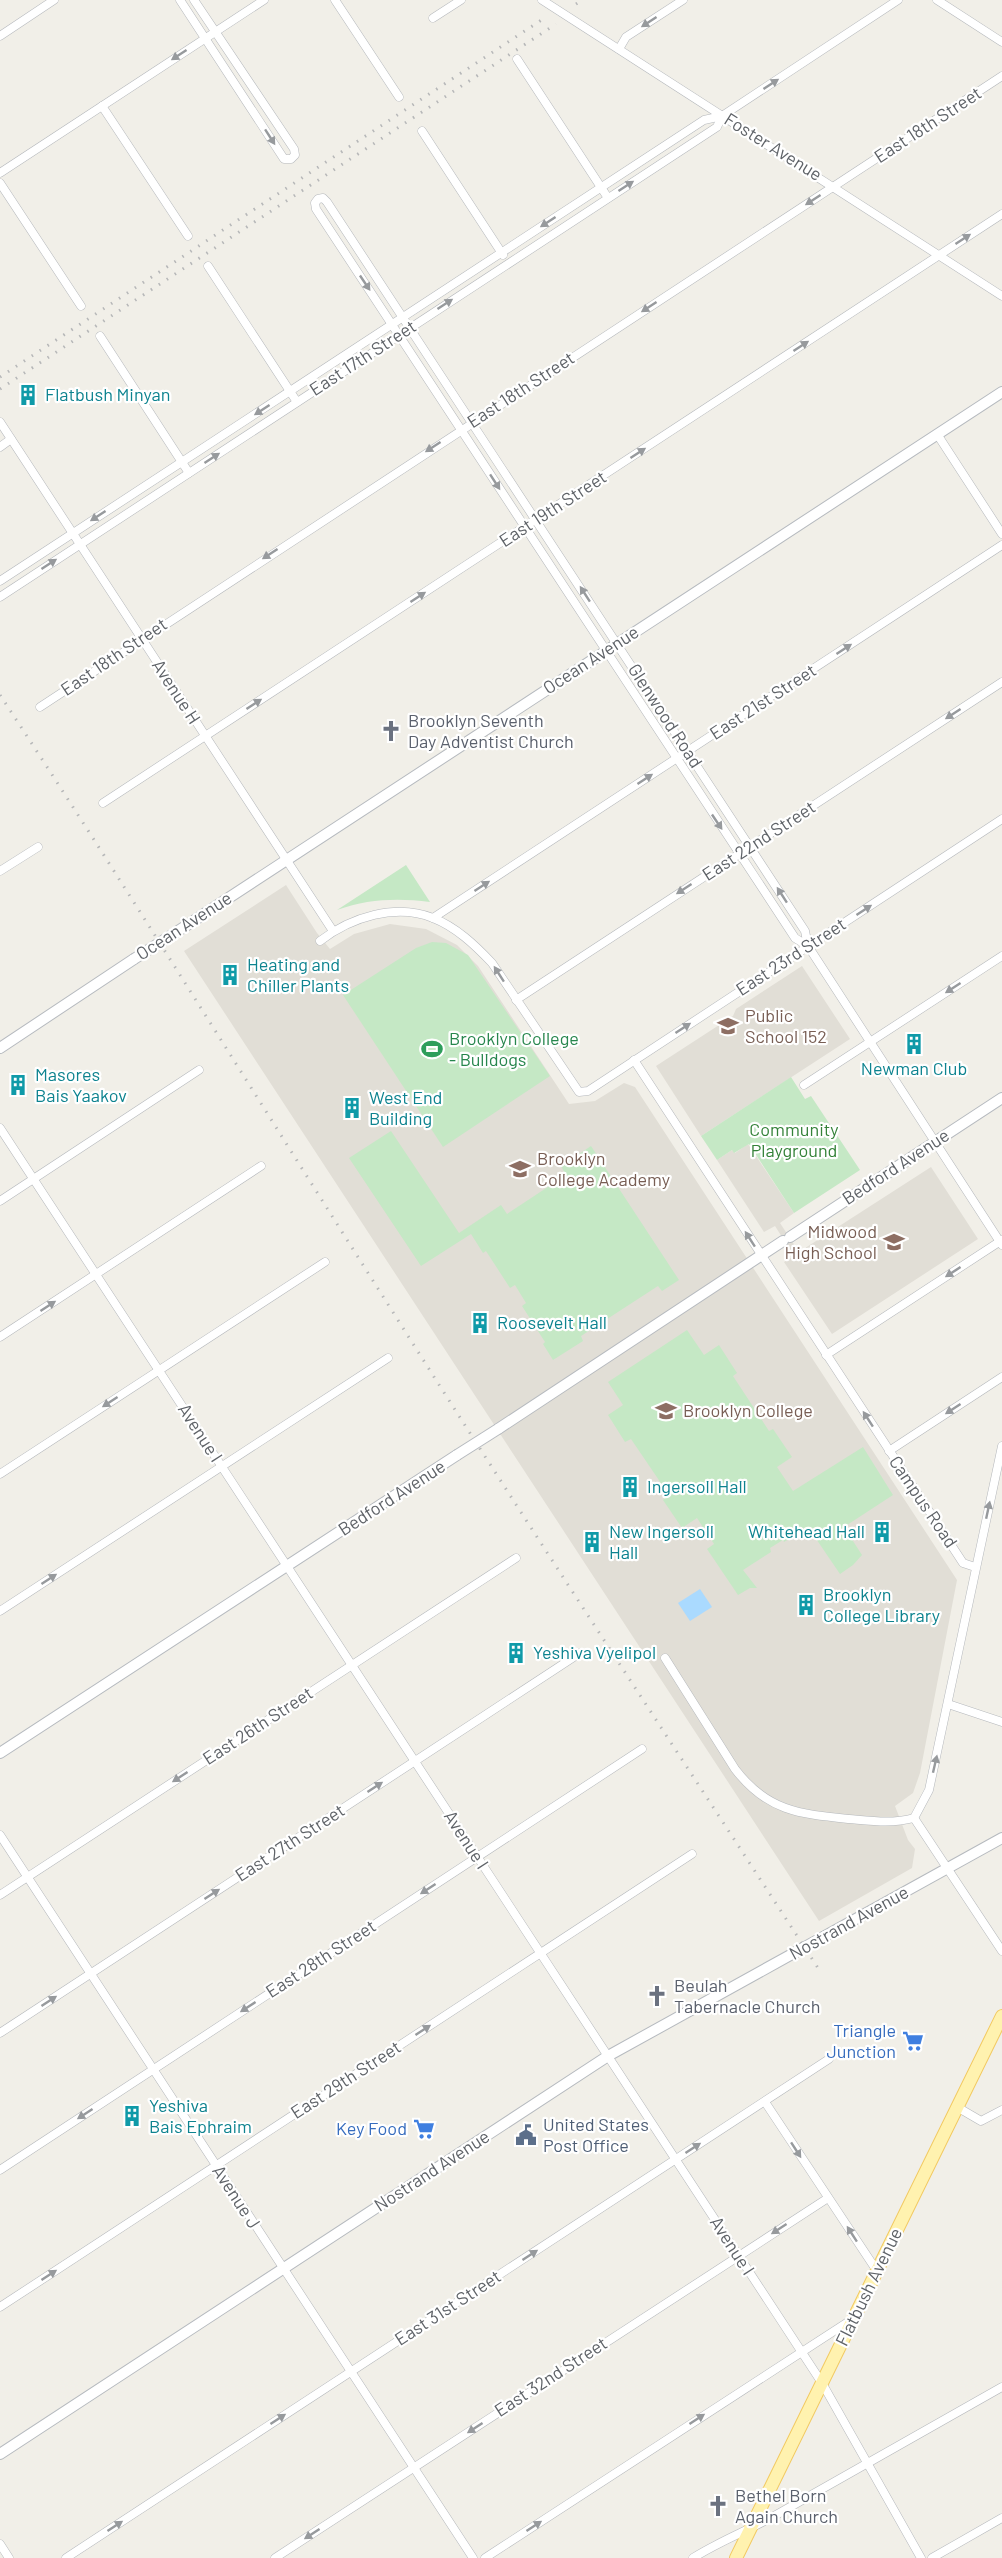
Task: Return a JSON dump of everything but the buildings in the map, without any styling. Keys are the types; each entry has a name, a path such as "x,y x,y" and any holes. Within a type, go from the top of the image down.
{"main road":[{"name":"Ocean Avenue","path":"0,1048 604,650 1002,392"},
{"name":"Bedford Avenue","path":"0,1753 1002,1098"},
{"name":"Nostrand Avenue","path":"0,2454 608,2056 1002,1838"},
{"name":"Flatbush Avenue","path":"736,2558 1002,2016"}],"street":[{"path":"0,36 54,0"},
{"path":"180,0 284,159 291,159 295,155 294,149 194,0"},
{"path":"0,173 264,0"},
{"path":"335,0 399,97"},
{"path":"434,18 461,0"},
{"name":"Foster Avenue","path":"543,0 1002,296"},
{"path":"619,49 626,37 683,0"},
{"name":"East 17th Street","path":"0,581 704,120 722,116 898,0"},
{"path":"937,0 1002,42"},
{"path":"517,59 608,198"},
{"name":"East 18th Street","path":"40,706 1002,76"},
{"path":"251,108 261,101"},
{"path":"102,106 188,236"},
{"name":"East 17th Street","path":"0,597 717,127 722,116"},
{"path":"422,131 508,263"},
{"path":"0,183 81,306"},
{"name":"Glenwood Road","path":"808,946 795,938 675,759 316,210 315,203 318,199 325,200 357,247 806,931 808,946 1001,1242"},
{"name":"East 19th Street","path":"103,803 1002,214"},
{"path":"347,256 357,247"},
{"path":"208,266 297,402"},
{"path":"100,336 189,473"},
{"name":"Avenue H","path":"0,422 333,931"},
{"path":"937,434 1002,534"},
{"path":"0,447 11,440"},
{"name":"East 21st Street","path":"433,918 1002,545"},
{"name":"East 22nd Street","path":"516,1000 1002,682"},
{"name":"East 23rd Street","path":"516,1000 579,1092 588,1091 1002,819"},
{"path":"0,871 38,847"},
{"path":"320,941 333,931 356,920 381,914 400,912 433,918 450,927 479,949 492,963 516,1000"},
{"path":"804,1085 1002,956"},
{"name":"Campus Road","path":"634,1060 963,1563 975,1567"},
{"path":"0,1200 199,1071"},
{"name":"Avenue I","path":"0,1128 822,2383 921,2558"},
{"path":"0,1337 261,1166"},
{"path":"826,1355 1001,1242"},
{"path":"0,1474 325,1262"},
{"path":"0,1611 388,1358"},
{"path":"889,1451 1002,1377"},
{"path":"665,1658 735,1768 755,1791 779,1807 795,1812 879,1821 902,1822 914,1818 929,1790 1002,1446"},
{"name":"East 26th Street","path":"0,1895 516,1558"},
{"name":"East 27th Street","path":"0,2033 579,1653"},
{"path":"948,1704 1002,1722"},
{"name":"East 28th Street","path":"0,2170 642,1749"},
{"path":"914,1818 1002,1951"},
{"name":"Avenue J","path":"0,1835 473,2558"},
{"name":"East 29th Street","path":"0,2307 692,1854"},
{"name":"East 31st Street","path":"66,2558 829,2059"},
{"path":"765,2102 877,2271"},
{"path":"957,2107 981,2121 1002,2110"},
{"name":"East 32nd Street","path":"275,2558 828,2198"},
{"path":"485,2558 853,2319"},
{"path":"693,2558 715,2544 750,2529 868,2464 1002,2387"},
{"path":"932,2558 1002,2518"},
{"path":"0,2544 9,2558"}],"shaded area":[{"name":"Brooklyn College","path":"286,885 330,949 354,934 390,924 426,929 457,945 478,966 569,1104 595,1101 624,1083 635,1087 957,1580 920,1773 913,1793 895,1806 908,1840 915,1849 912,1868 819,1921 184,951"},
{"path":"802,966 850,1039 701,1136 656,1066 733,1016 736,1009"},
{"name":"Midwood High School","path":"748,1144 794,1213 780,1223 799,1252 931,1167 978,1239 832,1334 784,1262 794,1256 775,1226 764,1232 717,1160 732,1150 735,1153"}],"green space":[{"path":"406,865 430,902 383,900 337,910"},
{"path":"432,942 446,943 468,955 550,1076 443,1147 343,995 416,948"},
{"name":"Community Playground","path":"791,1077 805,1099 811,1096 860,1170 794,1213 749,1144 734,1153 732,1150 717,1160 701,1136"},
{"path":"391,1131 459,1233 501,1205 507,1214 566,1175 561,1166 591,1146 679,1280 662,1291 658,1286 581,1336 583,1341 553,1360 543,1344 545,1342 522,1306 526,1303 515,1285 510,1288 486,1251 483,1253 471,1234 421,1266 349,1158"},
{"path":"687,1330 704,1355 719,1345 737,1373 733,1376 769,1431 773,1429 792,1457 777,1467 793,1491 863,1447 893,1495 844,1527 862,1555 840,1574 808,1527 770,1548 771,1552 743,1570 757,1588 750,1588 738,1595 707,1549 714,1544 697,1518 682,1528 663,1500 669,1495 631,1439 625,1442 608,1415 623,1405 608,1382"}],"water":[{"path":"700,1589 712,1607 690,1621 678,1603"}],"railway":[{"path":"576,4 582,0"},
{"path":"0,377 546,17"},
{"path":"0,389 556,24"},
{"path":"0,695 491,1466 818,1968"}],"place":[{"name":"Flatbush Minyan","path":"28,395"},
{"name":"Brooklyn Seventh Day Adventist Church","path":"391,731"},
{"name":"Heating and Chiller Plants","path":"230,975"},
{"name":"Public School 152","path":"728,1026"},
{"name":"Newman Club","path":"914,1044"},
{"name":"Brooklyn College - Bulldogs","path":"432,1049"},
{"name":"Masores Bais Yaakov","path":"18,1085"},
{"name":"West End Building","path":"352,1108"},
{"name":"Brooklyn College Academy","path":"520,1169"},
{"name":"Midwood High School","path":"894,1242"},
{"name":"Roosevelt Hall","path":"480,1323"},
{"name":"Brooklyn College","path":"666,1411"},
{"name":"Ingersoll Hall","path":"630,1487"},
{"name":"Whitehead Hall","path":"882,1532"},
{"name":"New Ingersoll Hall","path":"592,1542"},
{"name":"Brooklyn College Library","path":"806,1605"},
{"name":"Yeshiva Vyelipol","path":"516,1653"},
{"name":"Beulah Tabernacle Church","path":"657,1996"},
{"name":"Triangle Junction","path":"913,2041"},
{"name":"Yeshiva Bais Ephraim","path":"132,2116"},
{"name":"Key Food","path":"424,2129"},
{"name":"United States Post Office","path":"526,2135"},
{"name":"Bethel Born Again Church","path":"718,2506"}]}
